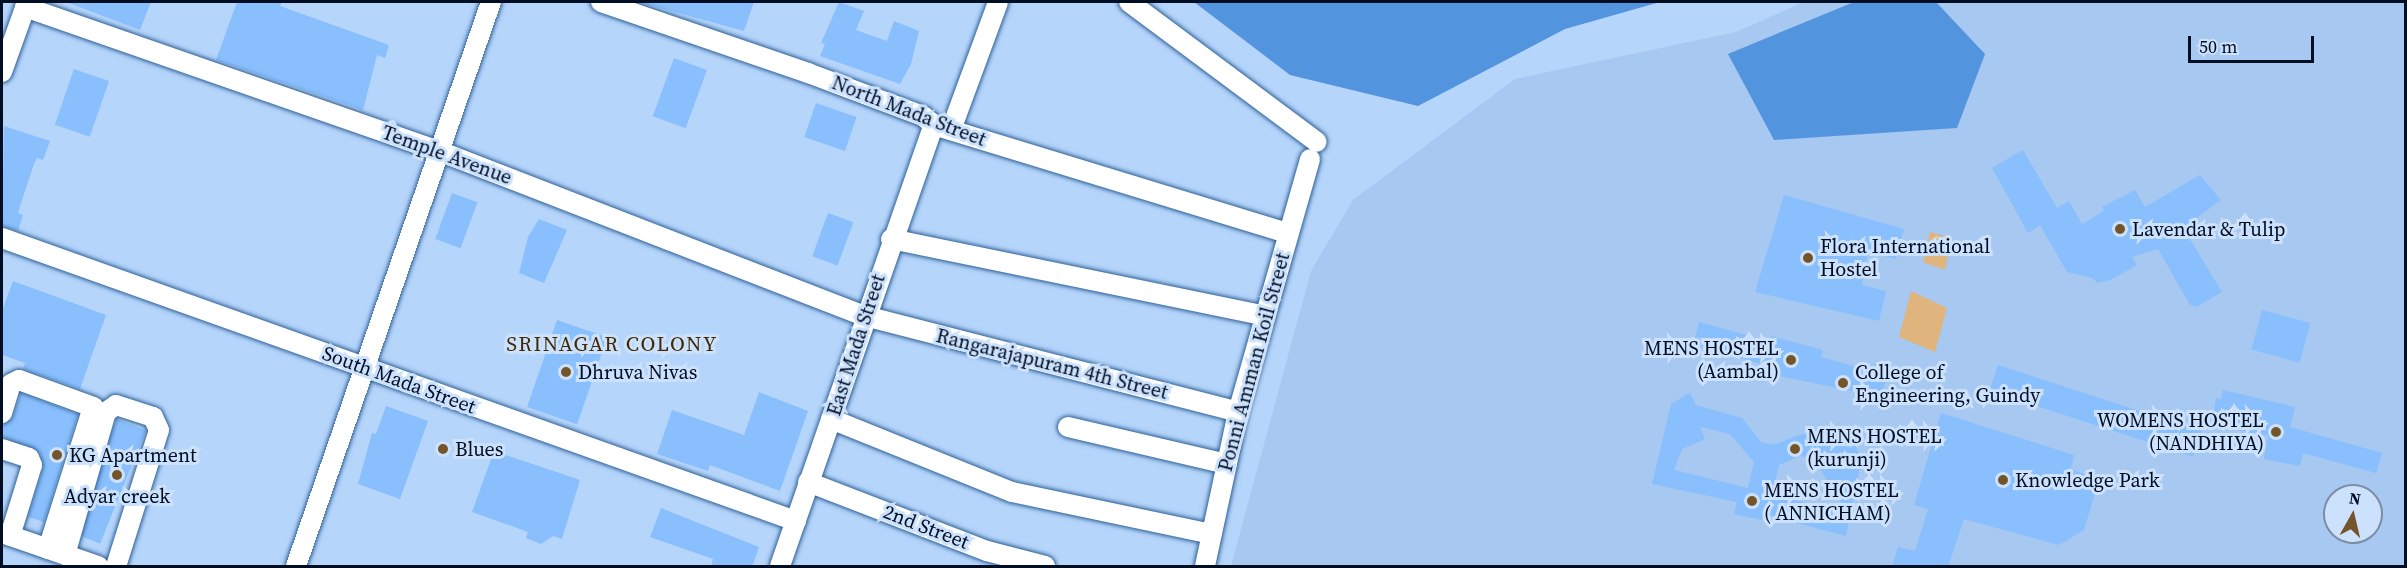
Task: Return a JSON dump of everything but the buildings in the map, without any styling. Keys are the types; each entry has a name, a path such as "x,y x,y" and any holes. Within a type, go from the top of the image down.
{"street":[{"path":"296,567 490,2"},
{"name":"North Mada Street","path":"601,2 808,73 923,116 942,127 1288,233"},
{"name":"East Mada Street","path":"780,567 891,239 998,2"},
{"name":"Ponni Amman Koil Street","path":"1129,2 1313,151 1238,412 1205,567"},
{"path":"2,72 26,4"},
{"name":"Temple Avenue","path":"26,4 439,151 865,316"},
{"name":"South Mada Street","path":"2,238 796,521"},
{"path":"891,239 1264,316"},
{"name":"Rangarajapuram 4th Street","path":"865,316 1238,412"},
{"path":"2,413 11,384 19,380 93,407 56,545"},
{"path":"56,545 106,412 116,405 153,417 159,430 116,567"},
{"path":"831,419 1012,492 1212,534"},
{"path":"1068,427 1227,464"},
{"path":"2,449 31,461 16,517 6,535 56,545 98,567"},
{"name":"2nd Street","path":"808,482 987,551 1045,567"}],"shaded area":[{"name":"College of Engineering, Guindy","path":"1804,2 2405,2 2405,566 1231,566 1311,271 1353,200 1515,79 1736,32"},
{"path":"1930,232 1951,238 1945,270 1923,262"},
{"path":"1911,291 1947,308 1935,352 1899,337"}],"water":[{"path":"1194,2 1660,2 1565,29 1418,106 1290,75"},
{"path":"1854,2 1936,2 1985,54 1957,128 1774,140 1728,54"}],"place":[{"name":"Lavendar & Tulip","path":"2120,229"},
{"name":"Flora International Hostel","path":"1808,258"},
{"name":"MENS HOSTEL (Aambal)","path":"1791,360"},
{"name":"Dhruva Nivas","path":"566,372"},
{"name":"College of Engineering, Guindy","path":"1843,383"},
{"name":"WOMENS HOSTEL (NANDHIYA)","path":"2276,432"},
{"name":"Blues","path":"443,449"},
{"name":"MENS HOSTEL (kurunji)","path":"1795,449"},
{"name":"KG Apartment","path":"57,455"},
{"name":"Adyar creek","path":"117,475"},
{"name":"Knowledge Park","path":"2003,480"},
{"name":"MENS HOSTEL ( ANNICHAM)","path":"1752,501"}],"district":[{"name":"SRINAGAR COLONY","path":"612,344"}]}
